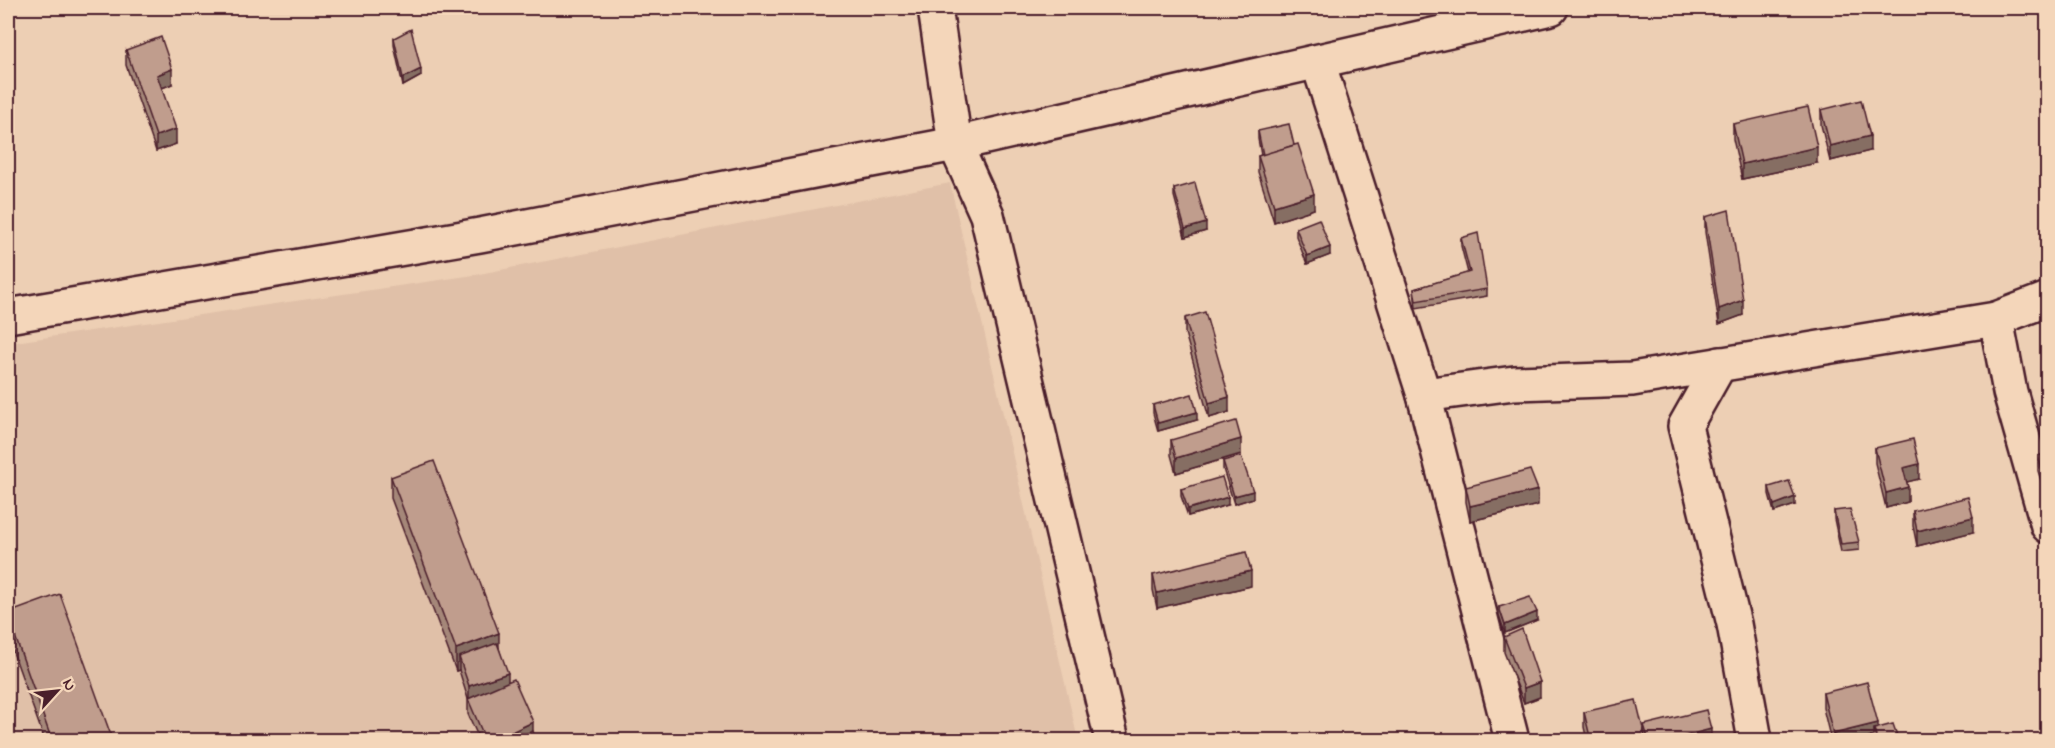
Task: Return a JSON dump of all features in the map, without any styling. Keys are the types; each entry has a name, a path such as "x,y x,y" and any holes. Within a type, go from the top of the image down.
{"street":[{"path":"935,8 955,144 987,215 1112,741"},
{"path":"8,316 480,235 955,144 1551,8"},
{"path":"1318,62 1424,395 1512,741"},
{"path":"1424,395 1514,383 1632,379 1996,320 2048,299"},
{"path":"1996,320 2010,392 2048,525"},
{"path":"1720,364 1685,426 1734,624 1755,741"}],"shaded area":[{"path":"950,183 1078,740 8,740 8,343 474,275"}],"building":[{"path":"411,29 421,69 403,78 394,38"},
{"path":"161,37 172,69 157,75 176,129 156,136 126,50"},
{"path":"1861,100 1870,136 1830,146 1821,110"},
{"path":"1808,107 1817,147 1742,164 1733,124"},
{"path":"1289,124 1294,145 1263,155 1258,131"},
{"path":"1298,144 1314,194 1274,206 1258,156"},
{"path":"1195,183 1206,223 1185,229 1174,189"},
{"path":"1729,210 1743,300 1719,309 1705,217"},
{"path":"1319,219 1330,247 1307,256 1296,228"},
{"path":"1478,233 1487,289 1416,301 1414,289 1470,272 1461,238"},
{"path":"1205,312 1229,397 1209,403 1185,318"},
{"path":"1192,394 1197,412 1158,423 1153,405"},
{"path":"1236,421 1241,439 1176,458 1171,440"},
{"path":"1913,439 1919,464 1903,468 1908,487 1886,493 1875,448"},
{"path":"2048,453 2048,477 2045,478 2038,456"},
{"path":"1241,456 1253,491 1234,496 1223,461"},
{"path":"434,461 499,633 456,649 391,477"},
{"path":"1530,470 1538,490 1470,506 1466,487"},
{"path":"1222,477 1228,497 1188,509 1181,489"},
{"path":"1789,481 1795,497 1774,505 1769,487"},
{"path":"1968,497 1973,517 1917,531 1913,511"},
{"path":"1850,509 1859,542 1841,544 1834,511"},
{"path":"1246,552 1251,571 1157,593 1153,575"},
{"path":"60,594 113,741 52,741 8,613"},
{"path":"1530,597 1537,612 1505,625 1499,607"},
{"path":"1522,629 1540,682 1524,688 1504,637"},
{"path":"497,643 508,673 469,686 459,657"},
{"path":"514,679 533,722 492,741 486,741 468,699"},
{"path":"1867,682 1878,723 1833,734 1823,693"},
{"path":"1636,700 1646,741 1591,741 1584,712"},
{"path":"1706,710 1711,729 1666,741 1649,741 1644,725"},
{"path":"1893,724 1899,741 1858,741 1876,735 1874,729"},
{"path":"533,731 536,741 508,741"}]}
